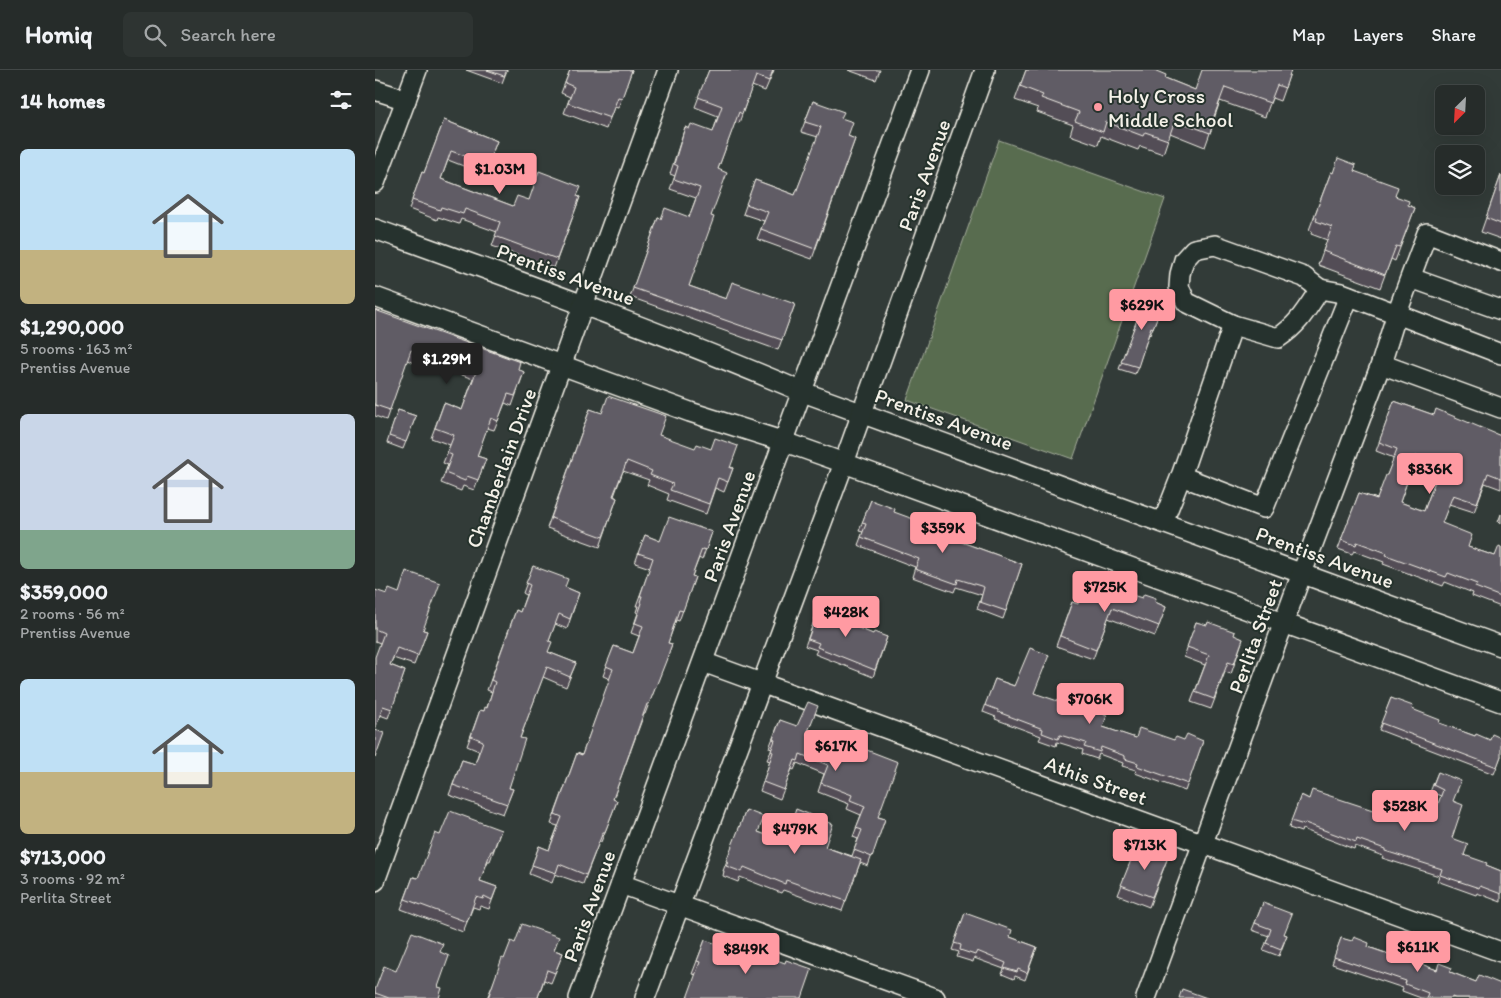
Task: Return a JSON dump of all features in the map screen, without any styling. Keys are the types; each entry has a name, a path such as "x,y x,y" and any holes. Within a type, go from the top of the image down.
{"street":[{"path":"375,183 417,70"},
{"name":"Chamberlain Drive","path":"375,881 668,70"},
{"name":"Paris Avenue","path":"579,998 785,442 920,70"},
{"name":"Paris Avenue","path":"645,998 844,463 985,70"},
{"path":"375,90 406,100"},
{"name":"Prentiss Avenue","path":"375,229 584,304 708,352 803,392 1501,646"},
{"name":"Perlita Street","path":"1146,998 1302,572 1381,364 1427,233 1501,262"},
{"path":"1320,289 1291,329 1278,338 1233,325 1186,302 1179,287 1179,274 1184,260 1194,249 1215,245 1305,277 1320,289 1349,296 1501,354"},
{"path":"1411,278 1501,310"},
{"path":"1181,476 1264,508 1349,296"},
{"path":"375,297 690,412 844,463 1501,702"},
{"path":"1163,522 1181,476 1233,325"},
{"path":"1381,364 1501,408"},
{"name":"Athis Street","path":"703,662 1501,952"},
{"path":"621,884 935,998"}],"green space":[{"path":"999,140 1165,199 1073,459 907,400"}],"building":[{"path":"487,70 507,70 504,76"},
{"path":"570,70 632,70 622,98 618,97 610,118 568,103 574,87 565,83"},
{"path":"709,70 773,70 769,81 756,76 742,114 739,112 718,169 727,173 711,216 714,217 689,286 726,299 732,282 795,304 782,340 633,288 658,218 661,219 665,208 689,217 700,188 674,179 678,166 674,164 685,127 689,129 691,124 713,132 722,106 698,97"},
{"path":"1026,70 1154,70 1166,75 1165,78 1195,90 1202,70 1291,70 1285,88 1277,85 1270,103 1225,87 1210,133 1175,120 1168,140 1145,132 1143,136 1106,122 1103,132 1075,121 1079,112 1041,98 1043,95 1020,86"},
{"path":"813,101 844,112 841,118 853,122 848,136 855,139 815,249 761,229 768,212 746,204 755,180 795,195 821,127 805,122"},
{"path":"444,120 497,141 488,164 451,151 441,179 513,206 517,196 529,200 539,171 581,187 577,196 580,197 557,259 495,236 500,222 465,209 463,214 441,207 440,210 412,200"},
{"path":"1338,158 1356,165 1354,171 1398,187 1395,196 1409,201 1408,205 1415,208 1400,247 1396,246 1385,275 1323,251 1332,227 1316,221 1317,218 1314,217"},
{"path":"1501,175 1501,224 1486,218"},
{"path":"1146,296 1163,302 1153,328 1151,327 1138,367 1121,362"},
{"path":"375,310 520,362 518,369 524,372 515,396 508,394 498,421 491,418 477,456 486,459 478,480 467,476 465,481 445,473 452,455 447,453 454,435 435,428 444,403 462,410 477,369 435,354 433,359 411,350 390,410 375,405"},
{"path":"608,396 666,416 659,435 695,448 697,444 711,449 715,438 738,446 730,468 733,468 728,482 718,478 709,504 670,490 673,484 650,475 652,471 627,461 613,496 617,498 603,537 551,518 590,409 602,413"},
{"path":"1394,401 1434,415 1436,409 1501,436 1501,478 1488,473 1477,503 1453,495 1442,523 1472,535 1468,547 1495,556 1499,546 1501,547 1501,597 1475,587 1477,584 1448,573 1446,577 1357,542 1356,545 1341,540 1359,493 1377,499 1387,475 1397,449 1379,442","holes":["1416,456 1441,465 1424,511 1400,502"]},
{"path":"398,410 416,416 406,442 389,436"},
{"path":"871,500 895,509 894,512 924,523 923,528 1022,564 1006,611 980,602 984,587 958,579 957,584 915,569 919,559 861,537 866,524 862,523"},
{"path":"669,517 712,532 706,550 702,549 692,576 695,577 683,611 679,610 668,643 672,644 649,704 647,704 613,799 617,801 605,832 603,832 586,875 559,864 556,873 532,865 539,846 549,850 562,817 555,814 577,753 582,755 613,669 606,666 614,646 633,653 643,626 635,623 642,603 640,602 642,596 640,596 653,558 638,553 645,535 660,541"},
{"path":"533,566 568,579 565,587 579,593 570,619 559,614 549,641 552,642 548,652 576,663 570,677 547,667 520,738 525,739 509,788 513,789 507,804 453,785 462,760 475,764 483,741 471,736 480,710 484,711 485,707 487,708 495,682 491,680 516,610 520,612 530,585 526,583"},
{"path":"406,571 440,583 423,630 427,631 418,656 397,648 390,665 405,671 392,709 383,706 375,730 375,657 384,633 375,629 375,590 387,594 389,589 399,593"},
{"path":"1087,579 1131,598 1132,595 1142,598 1144,594 1156,598 1155,602 1166,607 1159,626 1112,608 1096,650 1060,636 1072,602 1078,604"},
{"path":"828,602 844,608 839,620 873,634 874,632 887,637 875,670 817,647 819,643 808,639 817,613 823,615"},
{"path":"1196,622 1207,625 1208,622 1235,632 1234,635 1243,639 1234,664 1228,662 1214,699 1195,692 1209,655 1187,647"},
{"path":"1030,648 1049,655 1034,693 1090,712 1091,709 1107,715 1103,727 1136,738 1139,728 1174,740 1176,737 1184,740 1187,734 1203,741 1188,784 1137,766 1138,763 1125,759 1125,756 1101,747 1100,752 1084,747 1086,743 1060,735 1058,739 1042,733 1043,729 985,705 995,679 1014,686"},
{"path":"1391,698 1413,706 1412,709 1440,720 1439,723 1490,740 1492,734 1501,738 1501,756 1497,767 1381,723"},
{"path":"808,702 818,706 807,734 839,745 841,740 898,762 878,817 885,819 872,857 854,850 862,830 856,828 865,806 850,800 852,795 821,783 828,765 800,754 798,761 795,760 784,790 763,782 773,752 771,751 775,740 773,739 780,720 797,726"},
{"path":"375,730 384,733 375,758"},
{"path":"1438,772 1461,781 1453,801 1463,805 1452,838 1468,844 1464,855 1487,863 1486,865 1501,871 1501,894 1440,875 1442,869 1385,851 1385,849 1357,839 1356,842 1305,823 1304,825 1291,821 1301,795 1309,799 1312,790 1385,814 1390,802 1433,818 1443,790 1433,785"},
{"path":"796,809 833,824 825,847 861,860 846,901 786,880 785,884 744,867 742,872 726,866 728,862 726,861 746,810 764,817 758,832 785,842"},
{"path":"450,811 501,830 480,881 497,887 492,900 484,896 483,899 476,897 467,922 405,899 413,877 418,878 435,833 440,835"},
{"path":"1137,845 1168,857 1152,897 1121,885"},
{"path":"1263,903 1292,914 1284,934 1287,935 1281,949 1266,943 1271,929 1255,923"},
{"path":"965,913 1012,930 1010,937 1037,947 1027,973 1018,969 1017,972 1004,968 1006,963 977,951 975,955 960,950 961,945 954,943"},
{"path":"522,924 559,937 554,950 563,953 555,973 547,970 539,998 488,998 502,958 504,959 511,941 515,943"},
{"path":"412,932 443,944 440,952 449,956 438,987 442,988 439,998 389,998 375,993 384,966 396,971"},
{"path":"1354,937 1369,943 1368,947 1394,956 1395,954 1437,970 1439,963 1452,968 1450,972 1476,982 1479,975 1501,984 1501,998 1426,998 1428,993 1405,984 1406,981 1334,957 1341,938 1352,941"},
{"path":"705,940 720,945 722,940 785,963 786,960 812,969 802,998 687,998 700,962 697,961"},
{"path":"1182,989 1207,998 1179,998"}],"place":[{"name":"Holy Cross Middle School","path":"1098,107"}]}
